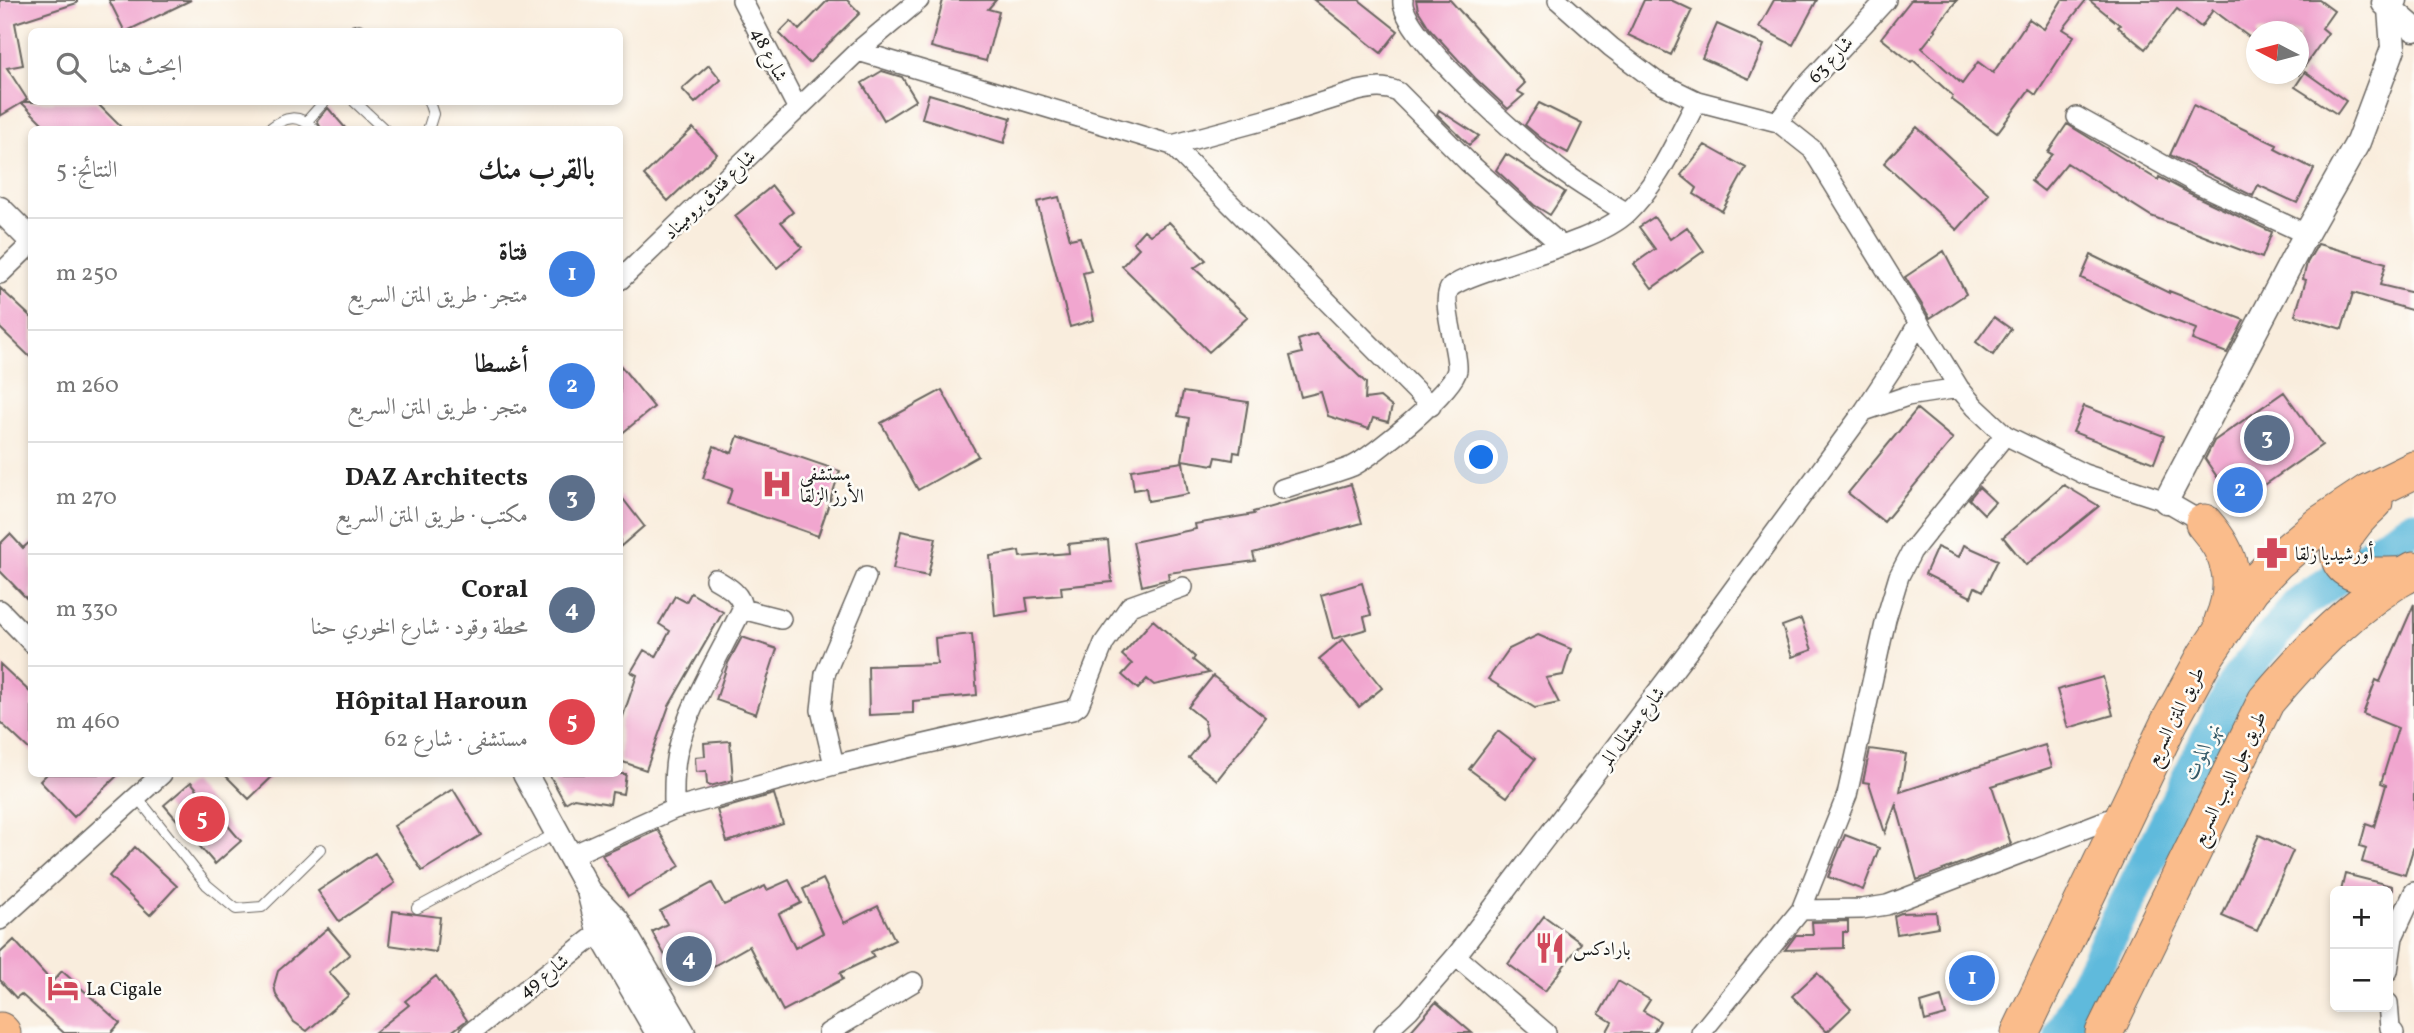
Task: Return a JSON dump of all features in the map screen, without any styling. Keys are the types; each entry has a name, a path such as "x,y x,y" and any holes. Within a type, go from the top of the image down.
{"highway":[{"path":"2204,523 2241,548 2252,552 2276,548 2337,523 2381,495 2402,476"},
{"path":"2204,523 2224,551 2231,576 2229,605 2213,645"},
{"path":"2337,523 2343,538 2340,556 2350,570 2368,576 2409,573"},
{"name":"طريق المتن السريع","path":"2020,1033 2169,723 2213,645 2251,588 2277,561 2337,523"},
{"name":"طريق جل الديب السريع","path":"2104,1033 2266,701 2302,658 2338,625 2409,573"}],"street":[{"name":"شارع 48","path":"742,0 798,108"},
{"name":"شارع فندق بروميناد","path":"623,277 858,51 919,0"},
{"path":"1403,0 1403,11 1410,22 1448,69 1558,168 1627,213"},
{"path":"1558,0 1611,47 1656,81 1697,101 1778,122 1812,149 1959,388 2005,435 2084,474 2166,501 2204,523"},
{"name":"شارع 63","path":"1778,122 1802,89 1886,0"},
{"path":"2393,48 2414,31 2398,2"},
{"path":"2166,501 2306,234 2358,142 2385,76 2393,48 2398,2"},
{"path":"858,51 1172,145 1431,406"},
{"path":"1172,145 1358,91 1372,88 1391,89 1398,92 1468,162 1562,246"},
{"path":"1282,489 1355,465 1431,406 1450,385 1457,370 1457,355 1447,303 1448,292 1452,287 1562,246 1612,223 1627,213 1655,179 1697,101"},
{"path":"2077,117 2194,182 2306,234"},
{"path":"0,209 28,238"},
{"path":"0,274 28,246"},
{"name":"شارع ميشال المر","path":"1384,1033 1409,1010 1457,956 1689,650 1864,411 1919,322"},
{"path":"1864,411 1907,396 1959,388"},
{"path":"1701,1033 1801,910 1847,795 1886,619 1899,576 1920,540 2005,435"},
{"path":"834,765 821,710 825,674 866,577"},
{"path":"674,809 673,779 685,728 742,610 742,603 735,593 715,579"},
{"path":"570,856 674,809 834,765 1072,710 1079,705 1104,643 1130,606 1183,587"},
{"path":"0,610 28,639"},
{"path":"742,610 782,619"},
{"path":"0,920 158,777"},
{"path":"527,777 608,925 658,1033"},
{"path":"1801,910 1862,909 1887,905 2125,813"},
{"path":"2391,949 2393,937 2414,892"},
{"path":"608,925 683,1033"},
{"name":"شارع 49","path":"470,1033 608,925"},
{"path":"1457,956 1546,1033"},
{"path":"828,1033 913,982"},
{"path":"2389,1012 2390,1028 2394,1033"}],"lane":[{"path":"307,121 321,105"},
{"path":"358,105 381,126"},
{"path":"430,105 433,114 430,126"},
{"path":"273,126 294,117 307,121 311,126"},
{"path":"137,797 207,885 236,909 262,907 321,849"},
{"path":"416,908 557,833"}],"building":[{"path":"0,0 77,0 77,3 15,23 23,65 7,68 28,105 99,105 120,126 45,126 22,103 0,116"},
{"path":"109,0 191,0 133,28 123,28"},
{"path":"828,0 847,0 860,13 809,63 779,33 791,21 799,30"},
{"path":"943,0 996,0 988,9 999,12 986,61 931,47"},
{"path":"1314,0 1359,0 1398,31 1381,53"},
{"path":"1416,0 1450,0 1525,83 1517,91 1524,95 1508,109 1430,29 1418,10"},
{"path":"1644,0 1671,0 1692,10 1671,55 1628,35"},
{"path":"1774,0 1817,0 1793,45 1759,27"},
{"path":"1911,0 1957,0 1922,48 1962,84 1978,62 1993,73 2029,19 2044,29 2062,0 2086,0 2063,29 2074,36 2036,95 2029,90 1997,133 1951,99 1953,96 1913,60 1911,62 1881,38"},
{"path":"2089,0 2319,0 2334,11 2322,28 2328,33 2309,60 2309,21 2246,21 2246,35 2213,10 2201,27 2177,9 2145,49 2118,27 2120,25"},
{"path":"1717,24 1764,45 1749,79 1702,58"},
{"path":"709,65 721,80 695,103 682,89"},
{"path":"882,71 902,77 916,100 884,120 862,83"},
{"path":"2309,75 2346,101 2337,114 2295,87 2297,84 2309,84"},
{"path":"929,94 1011,118 1004,143 922,118"},
{"path":"1539,103 1582,124 1568,153 1542,139 1525,125"},
{"path":"2193,105 2277,145 2275,149 2314,169 2297,203 2258,185 2253,196 2170,155"},
{"path":"328,108 344,126 320,126 317,121"},
{"path":"1439,110 1479,136 1469,145 1437,114"},
{"path":"2067,124 2158,180 2159,177 2272,232 2262,258 2151,216 2067,163 2044,191 2031,181 2052,154 2048,152"},
{"path":"1917,127 1989,194 1957,230 1884,163"},
{"path":"693,128 717,154 668,201 644,175"},
{"path":"1705,145 1746,168 1722,211 1694,194 1697,188 1681,175"},
{"path":"1506,154 1565,192 1550,215 1534,205 1496,170"},
{"path":"772,186 793,212 781,222 802,247 777,268 735,216"},
{"path":"1059,197 1070,239 1080,237 1091,271 1083,273 1094,320 1070,327 1037,202"},
{"path":"1654,217 1670,239 1687,227 1704,251 1652,288 1634,264 1655,249 1639,227"},
{"path":"1169,222 1206,260 1194,268 1248,317 1209,352 1122,266 1139,248 1133,242 1144,230 1150,235"},
{"path":"2318,244 2386,263 2380,285 2414,293 2414,311 2353,293 2342,329 2295,315 2306,280 2303,279 2307,263"},
{"path":"1944,251 1966,294 1930,318 1905,277"},
{"path":"2091,255 2169,293 2244,320 2227,353 2192,340 2196,329 2081,278"},
{"path":"0,288 28,314 28,355 0,328"},
{"path":"1994,317 2011,329 1993,355 1976,342"},
{"path":"1316,334 1366,383 1365,399 1380,397 1392,407 1388,422 1373,418 1369,429 1328,416 1321,392 1301,397 1290,356 1302,353 1298,340"},
{"path":"623,369 654,407 623,433"},
{"path":"942,390 978,456 918,490 881,423"},
{"path":"1183,392 1248,402 1240,453 1234,452 1233,460 1216,457 1214,465 1182,460 1189,418 1178,416"},
{"path":"2284,392 2322,445 2236,505 2205,459 2214,441"},
{"path":"2084,406 2164,436 2154,463 2073,432"},
{"path":"1917,409 1953,439 1884,522 1848,493"},
{"name":"مستشفى الأرز الزلقا","path":"738,436 840,471 818,536 727,504 732,489 703,478 714,446 732,453"},
{"path":"1183,462 1188,494 1148,501 1146,488 1134,490 1131,470"},
{"path":"1351,484 1362,523 1253,553 1255,561 1168,573 1169,579 1142,586 1133,542 1196,529 1195,524 1254,514 1253,512"},
{"path":"2064,485 2099,506 2026,565 2003,537"},
{"path":"1979,487 1995,502 1984,514 1969,499"},
{"path":"623,499 644,526 623,544"},
{"path":"901,531 936,538 928,576 893,569"},
{"path":"10,534 23,548 28,544 28,600 0,571 0,544"},
{"path":"1108,540 1112,582 1061,587 1062,595 1026,598 1028,611 995,616 990,556 1019,551 1020,557 1069,553 1068,544"},
{"path":"1964,545 1998,560 1983,591 1975,587 1971,597 1925,574 1937,547 1959,557"},
{"path":"1362,583 1371,615 1364,617 1367,629 1333,639 1321,595"},
{"path":"691,593 723,612 669,706 646,770 623,762 623,716 637,675 631,672 644,650 656,657 670,631 659,624 675,596 686,602"},
{"path":"2414,604 2414,846 2405,875 2362,862 2366,848 2360,846 2366,824 2374,827 2386,785 2381,783 2398,728 2363,714 2376,680 2380,682"},
{"path":"1801,619 1812,650 1792,657 1782,626"},
{"path":"1153,620 1209,673 1154,685 1147,679 1138,689 1122,675 1132,664 1122,655"},
{"path":"972,634 977,695 913,701 913,713 869,715 868,666 937,664 935,638"},
{"path":"1538,635 1571,649 1563,675 1546,678 1559,703 1535,708 1488,679 1509,649"},
{"path":"742,637 777,649 756,714 716,700 728,663"},
{"path":"1343,639 1382,688 1359,707 1319,659"},
{"path":"0,664 28,690 28,748 0,722"},
{"path":"1213,676 1266,718 1217,780 1189,758 1207,735 1204,720 1188,707"},
{"path":"2103,677 2113,715 2068,728 2057,690"},
{"path":"1498,731 1535,759 1507,797 1469,769"},
{"path":"730,741 733,780 710,786 707,784 706,771 696,772 695,757 705,756 704,743"},
{"path":"2045,745 2052,767 1992,786 2011,844 1917,880 1896,804 1885,833 1869,783 1863,782 1870,749 1906,754 1900,792"},
{"path":"623,774 626,774 623,794 612,792 610,804 574,798 565,803 551,777 623,777"},
{"path":"44,777 116,777 74,817 40,781"},
{"path":"227,777 272,777 249,799"},
{"path":"191,782 241,841 215,864 164,805"},
{"path":"453,789 481,835 422,871 394,826"},
{"path":"774,794 783,824 727,842 717,810"},
{"path":"658,830 680,866 628,897 602,855"},
{"path":"1845,835 1879,848 1863,890 1828,877"},
{"path":"2259,835 2293,851 2257,931 2222,916"},
{"path":"135,847 177,886 150,915 109,876"},
{"path":"375,853 395,883 339,921 318,891"},
{"path":"2345,874 2392,886 2342,886"},
{"path":"823,879 844,923 878,906 895,940 871,952 874,957 840,973 843,979 783,1011 749,946 703,972 691,951 669,963 652,932 667,924 660,911 712,883 724,905 765,886 767,890 789,880 801,903 779,914 795,948 823,933 803,889"},
{"path":"393,911 440,917 436,952 389,945"},
{"path":"1936,912 1938,927 1897,934 1894,916 1901,913"},
{"path":"1544,916 1581,943 1545,991 1508,964"},
{"path":"1848,921 1848,932 1843,932 1843,948 1785,950 1796,935 1813,935 1812,922"},
{"path":"328,928 350,954 329,972 349,995 307,1031 294,1022 276,995 274,985 278,971"},
{"name":"La Cigale","path":"14,940 52,982 62,971 120,1023 111,1033 64,1033 21,994 16,998 0,980 0,953"},
{"path":"1817,973 1851,1009 1827,1032 1792,996"},
{"path":"436,976 467,1020 450,1033 374,1033 409,1005 405,1001"},
{"path":"1618,981 1650,1000 1643,1011 1660,1021 1653,1033 1606,1033 1612,1022 1599,1014"},
{"path":"1941,997 1946,1015 1925,1021 1921,1003"},
{"path":"1436,1002 1472,1033 1409,1033"}],"waterway":[{"name":"نهر الموت","path":"2062,1033 2238,679 2298,605 2414,527"}],"place":[{"name":"DAZ Architects","path":"2267,438"},
{"name":"مستشفى الأرز الزلقا","path":"777,484"},
{"name":"أغسطا","path":"2240,490"},
{"name":"أورشيديا زلقا","path":"2272,553"},
{"name":"Hôpital Haroun","path":"202,819"},
{"name":"بارادكس","path":"1550,948"},
{"name":"Coral","path":"689,959"},
{"name":"فتاة","path":"1972,978"},
{"name":"La Cigale","path":"63,988"}]}
